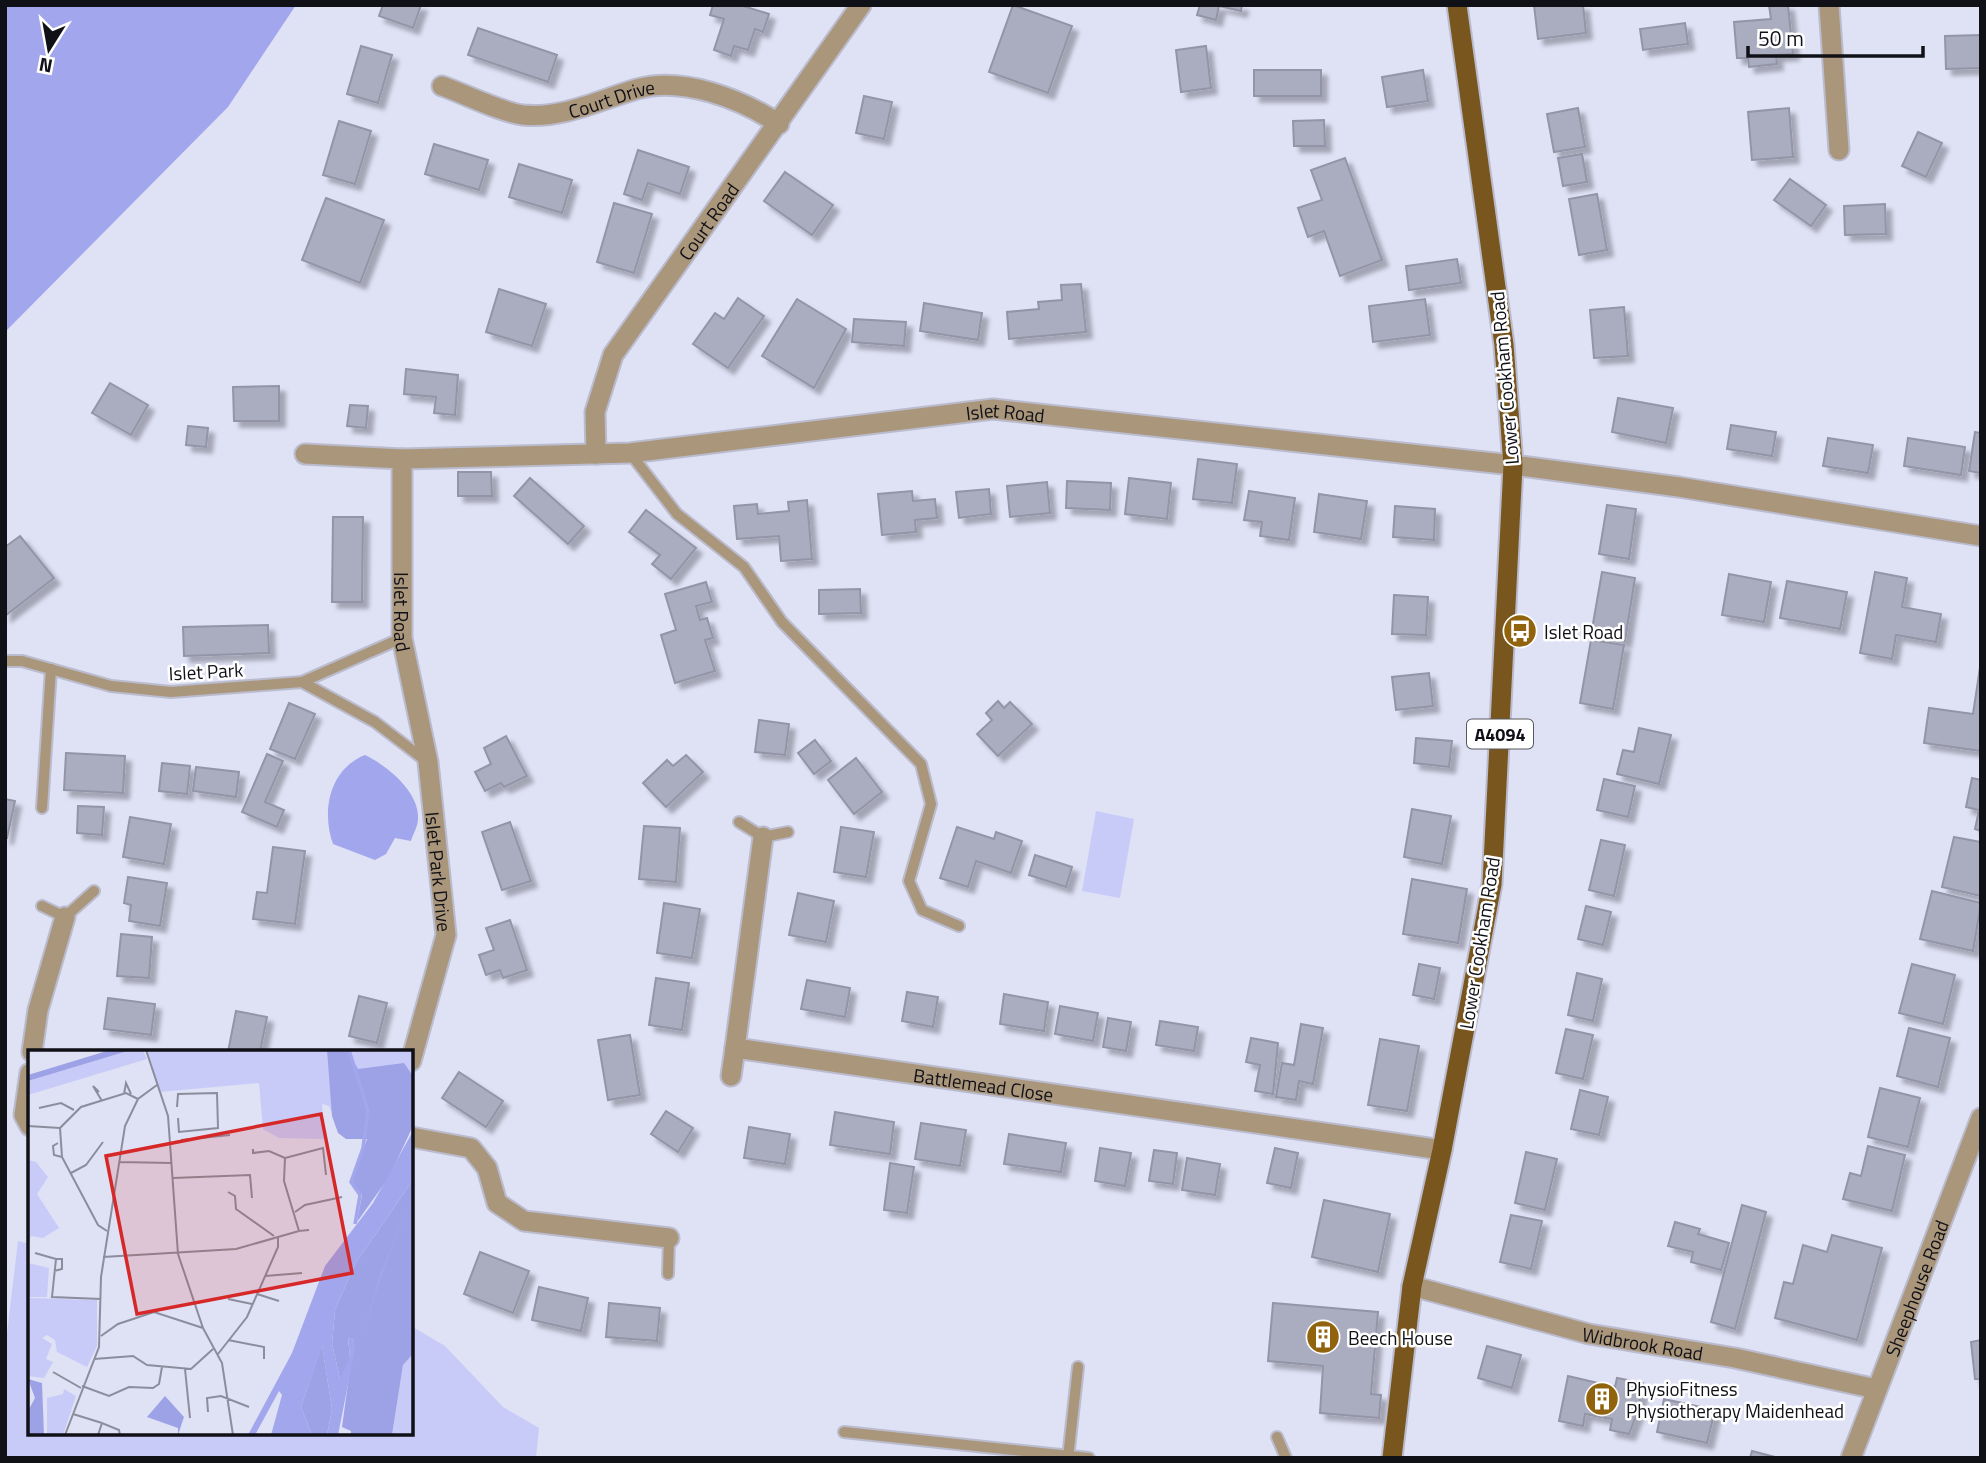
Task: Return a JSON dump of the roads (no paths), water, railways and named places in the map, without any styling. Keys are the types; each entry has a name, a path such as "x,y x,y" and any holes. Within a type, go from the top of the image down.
{"main road":[{"name":"Lower Cookham Road","path":"1392,1458 1412,1286 1442,1150 1492,884 1513,465 1504,345 1457,5"}],"street":[{"name":"Court Road","path":"596,454 595,412 613,355 861,5"},
{"path":"1829,5 1839,150"},
{"name":"Court Drive","path":"442,86 521,115 559,114 641,88 684,86 752,106 779,124"},
{"name":"Islet Road","path":"305,454 402,459 629,453 993,409 1513,465 1679,486 1981,536"},
{"name":"Islet Road","path":"402,459 402,638 428,762"},
{"name":"Islet Park Drive","path":"413,1054 446,935 428,762"},
{"path":"731,1076 763,837"},
{"path":"33,1050 38,1010 65,917"},
{"name":"Battlemead Close","path":"735,1048 1442,1150"},
{"path":"28,1087 24,1115 28,1122"},
{"name":"Sheephouse Road","path":"1851,1458 1981,1118"},
{"path":"413,1137 471,1148 486,1168 497,1203 524,1221 669,1238"},
{"name":"Widbrook Road","path":"1412,1286 1589,1334 1735,1358 1876,1389"}],"lane":[{"path":"629,453 677,514 744,568 782,622 921,764 931,804 909,881 922,909 959,926"},
{"name":"Islet Park","path":"5,661 22,661 111,686 171,692 302,682 402,638"},
{"path":"42,808 51,669"},
{"path":"302,682 375,722 428,762"},
{"path":"740,822 763,837 788,832"},
{"path":"42,906 65,917 94,891"},
{"path":"667,1274 669,1238"},
{"path":"1068,1457 1077,1367"},
{"path":"844,1432 1089,1458"},
{"path":"1277,1437 1286,1458"}],"place":[{"name":"Islet Road","path":"1520,631"},
{"name":"Beech House","path":"1323,1337"},
{"name":"PhysioFitness Physiotherapy Maidenhead","path":"1602,1399"}]}
